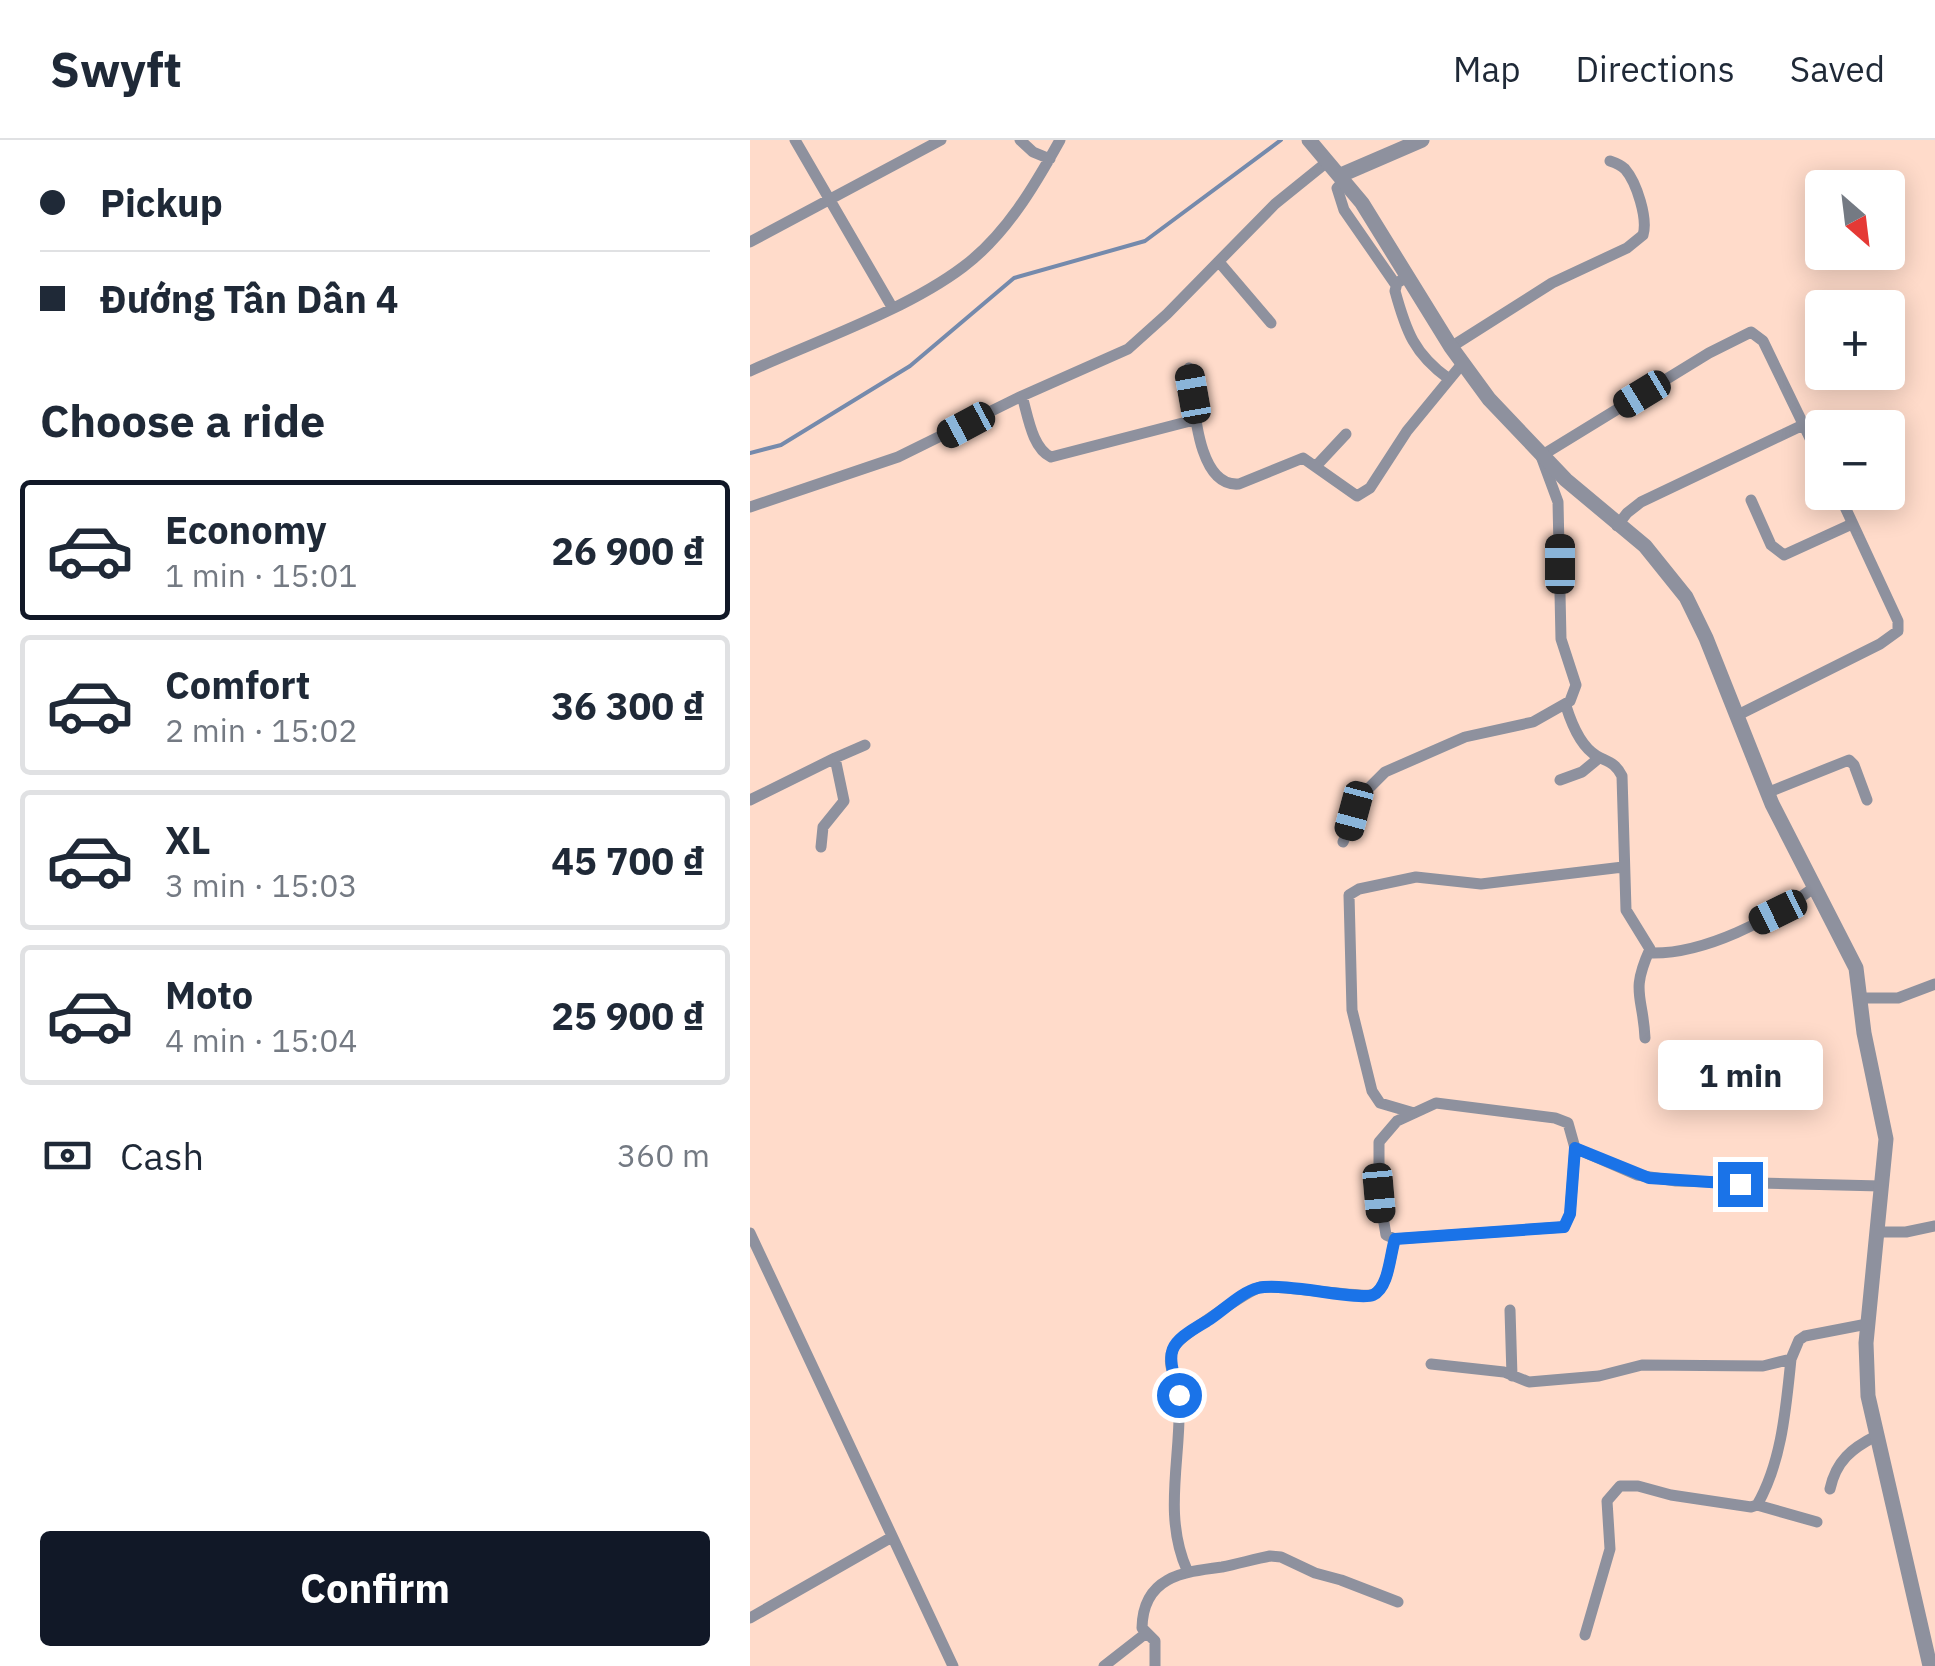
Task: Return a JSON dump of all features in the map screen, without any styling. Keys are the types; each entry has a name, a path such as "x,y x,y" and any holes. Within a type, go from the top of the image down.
{"street":[{"path":"795,140 892,307"},
{"path":"750,242 942,140"},
{"path":"1020,140 1033,152 1050,159"},
{"path":"750,371 892,307 964,266 1021,204 1060,140"},
{"path":"1309,140 1342,177 1402,281 1511,425 1617,526 1646,546 1686,597 1772,804 1853,960 1886,1139 1866,1370 1876,1436 1930,1666"},
{"path":"1342,177 1422,140"},
{"path":"1451,347 1514,305 1627,248 1643,236 1645,219 1630,178 1624,168 1610,161"},
{"path":"750,506 898,457 1128,349 1275,204 1327,162"},
{"path":"1219,262 1272,324"},
{"path":"1402,281 1395,294 1415,348 1426,363 1449,379"},
{"path":"1542,456 1709,353 1751,332 1763,341 1805,429"},
{"path":"1189,368 1205,459 1222,482 1240,484 1296,458 1304,458 1354,496 1364,495 1406,431 1462,364"},
{"path":"1022,396 1036,442 1052,457 1198,420"},
{"path":"1617,526 1641,502 1803,425"},
{"path":"1317,465 1346,434"},
{"path":"1343,842 1365,792 1385,772 1465,737 1521,726 1566,706 1576,685 1562,638 1558,502 1542,456"},
{"path":"1751,500 1771,544 1784,555 1852,524"},
{"path":"1738,715 1880,644 1898,631 1898,621 1846,510"},
{"path":"1566,706 1583,742 1600,758 1614,763 1622,776 1626,910 1646,941 1649,953 1640,967 1638,994 1645,1038"},
{"path":"750,800 865,745"},
{"path":"821,848 823,828 844,801 835,758"},
{"path":"1560,780 1582,772 1600,758"},
{"path":"1769,792 1848,760 1854,765 1867,800"},
{"path":"1414,1113 1380,1103 1372,1092 1352,1010 1349,896 1359,888 1416,877 1482,884 1624,867"},
{"path":"1649,953 1678,951 1737,932 1778,912 1815,886"},
{"path":"1861,998 1898,998 1935,984"},
{"path":"1436,1103 1568,1123 1575,1148 1570,1214 1564,1227 1395,1239 1386,1235 1381,1216 1379,1142 1391,1126 1414,1113 1436,1103"},
{"path":"1575,1148 1637,1174 1676,1182 1881,1186"},
{"path":"1877,1232 1935,1226"},
{"path":"750,1233 953,1666"},
{"path":"1187,1570 1174,1520 1179,1395 1169,1365 1175,1345 1191,1330 1256,1288 1377,1294 1384,1283 1395,1239"},
{"path":"1510,1310 1512,1376"},
{"path":"1757,1505 1783,1428 1791,1358 1799,1340 1867,1324"},
{"path":"1430,1364 1512,1376 1528,1382 1599,1376 1642,1365 1764,1366 1791,1358"},
{"path":"1830,1489 1846,1454 1876,1436"},
{"path":"1585,1635 1610,1549 1607,1502 1620,1486 1757,1505 1817,1522"},
{"path":"750,1618 892,1537"},
{"path":"1154,1666 1155,1641 1145,1634 1142,1620 1145,1601 1187,1570 1281,1557 1315,1574 1398,1602"},
{"path":"1104,1666 1145,1634"}],"waterway":[{"path":"750,453 781,445 910,366 1014,278 1145,241 1281,140"}],"route":[{"path":"1179,1395 1169,1365 1175,1345 1191,1330 1256,1288 1331,1290 1370,1296 1377,1294 1384,1283 1395,1239 1564,1227 1570,1214 1575,1148 1649,1178 1740,1184"}]}
